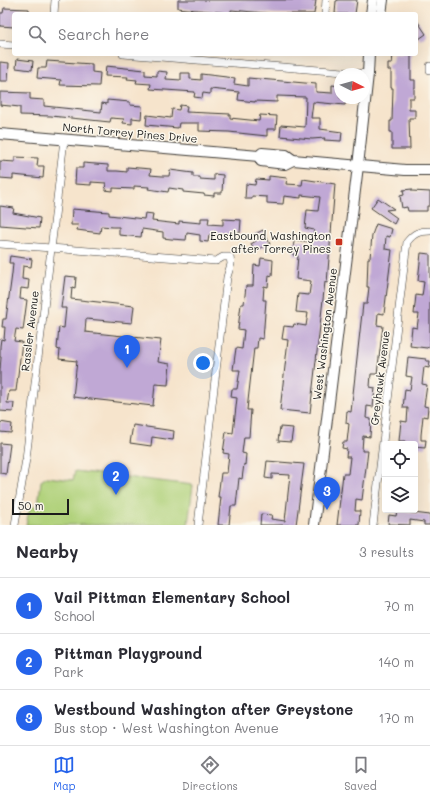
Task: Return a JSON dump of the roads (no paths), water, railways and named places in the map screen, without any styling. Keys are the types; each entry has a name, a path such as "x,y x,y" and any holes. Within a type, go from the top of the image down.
{"main road":[{"path":"371,12 373,0"},
{"path":"381,12 383,0"},
{"name":"West Washington Avenue","path":"368,68 369,56"},
{"name":"West Washington Avenue","path":"370,68 372,56"},
{"name":"West Washington Avenue","path":"314,525 365,104"},
{"name":"North Torrey Pines Drive","path":"0,134 259,156 262,153 286,154 294,160 405,170 430,170"}],"street":[{"path":"54,12 55,0"},
{"path":"325,12 326,0"},
{"path":"0,44 12,45"},
{"path":"148,56 334,71"},
{"name":"Rassler Avenue","path":"15,525 26,459 64,140"},
{"name":"Greyhawk Avenue","path":"372,525 407,242 419,231 430,231"},
{"path":"0,244 216,261 227,256 230,257 231,261 227,277 198,525"}],"place":[{"name":"Eastbound Washington after Torrey Pines","path":"339,242"},
{"name":"Vail Pittman Elementary School","path":"127,368"},
{"name":"Pittman Playground","path":"116,495"},
{"name":"Westbound Washington after Greystone","path":"327,510"}]}
